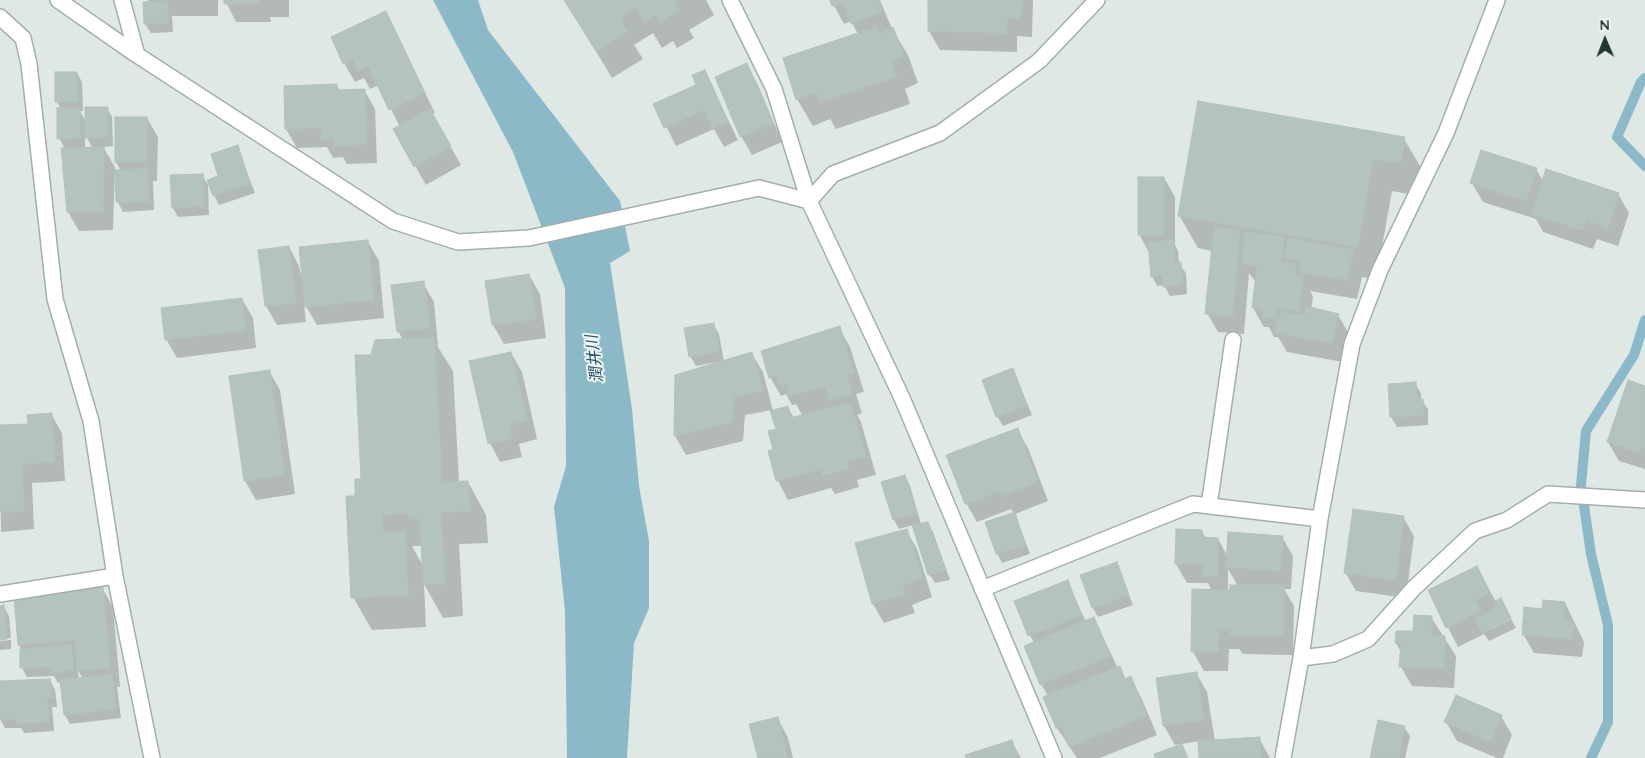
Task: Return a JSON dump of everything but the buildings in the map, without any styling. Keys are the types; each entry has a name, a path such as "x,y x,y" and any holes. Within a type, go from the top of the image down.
{"street":[{"path":"58,0 137,55 393,220 458,242 529,238 759,188 809,201"},
{"path":"122,0 137,55"},
{"path":"730,0 774,89 809,201 902,398 1054,758"},
{"path":"809,201 833,174 940,133 1039,61 1097,0"},
{"path":"1283,758 1301,658 1320,519 1352,344 1380,270 1446,133 1497,0"},
{"path":"0,17 23,38 29,64 55,299 91,421 115,576 152,758"},
{"path":"1209,506 1233,340"},
{"path":"1301,658 1333,654 1368,639 1414,588 1475,531 1506,520 1548,494 1645,500"},
{"path":"982,589 1193,504 1320,519"},
{"path":"0,594 115,576"}],"water":[{"name":"潤井川","path":"433,0 478,0 488,30 620,201 630,251 610,263 632,409 639,486 649,541 649,608 634,643 627,758 567,758 565,611 554,507 566,466 565,288 513,152"}],"waterway":[{"path":"1645,78 1641,82 1617,137 1645,166"},
{"path":"1591,758 1608,722 1608,625 1591,554 1581,485 1586,431 1634,355 1645,320"}]}
